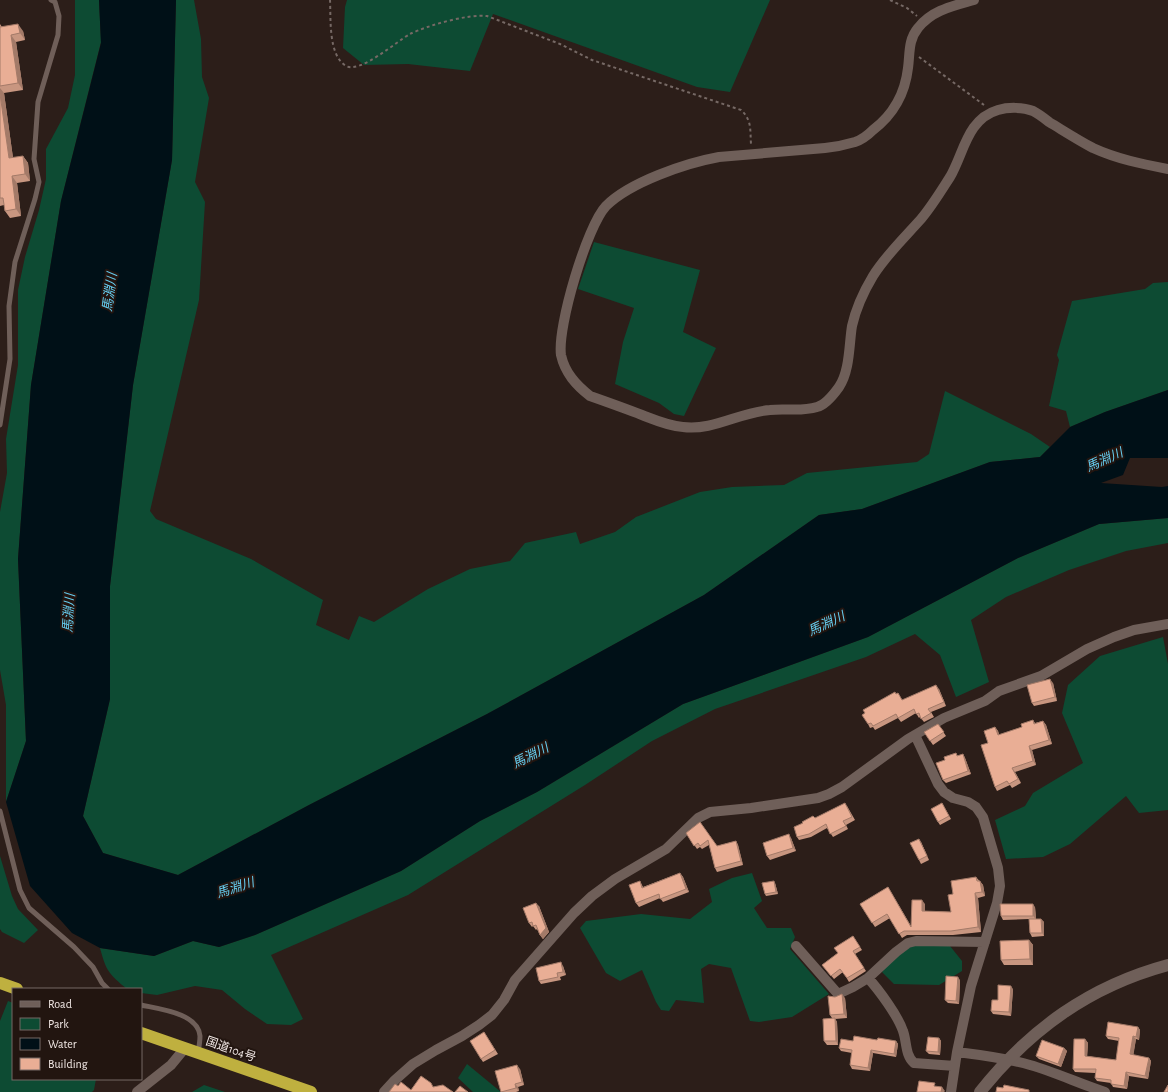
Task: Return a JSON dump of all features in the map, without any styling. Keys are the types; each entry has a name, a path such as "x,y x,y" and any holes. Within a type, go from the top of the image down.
{"highway":[{"path":"0,983 14,988"},
{"name":"国道104号","path":"142,1033 312,1092"}],"main road":[{"path":"980,1092 1008,1059 1029,1039 1060,1014 1090,996 1121,981 1152,969 1168,965"}],"street":[{"path":"974,0 941,10 929,16 917,28 911,40 905,85 899,101 882,123 857,141 839,146 702,160 677,168 633,186 614,199 598,217 591,231 575,278 561,342 561,354 565,366 571,378 581,389 590,396 666,424 695,428 711,426 748,413 771,410 803,410 819,407 828,400 840,386 845,374 853,324 861,297 874,274 889,254 923,217 942,190 951,175 968,136 975,125 986,116 998,110 1014,108 1033,111 1093,148 1140,164 1168,169"},
{"path":"384,1092 413,1064 468,1032 492,1014 504,1000 515,980 574,913 592,896 615,879 666,849 698,818 710,812 818,798 829,794 842,787 908,739 944,718 985,701 999,691 1041,676 1087,649 1114,637 1134,630 1168,624"},
{"path":"915,735 944,792 953,798 968,802 976,807 983,817 998,868 1000,886 997,903 971,986 957,1052 951,1092"},
{"path":"796,946 838,994 853,988 868,978 908,943 916,941 985,942"},
{"path":"868,978 889,1006 903,1031 909,1059 914,1063 955,1066"},
{"path":"137,1092 171,1065 185,1048"},
{"path":"957,1052 1008,1059 1031,1065 1105,1092"}],"lane":[{"path":"0,424 10,358 9,306 15,262 39,182 34,159 38,102 58,35 59,16 55,2 51,0"},
{"path":"0,810 20,890 29,908 74,946 93,967 102,983 107,988"},
{"path":"142,1005 182,1015 196,1026 200,1036 198,1053"}],"path":[{"path":"330,0 332,40 337,56 347,66 356,68 361,66 410,34 423,29 455,19 478,15 487,16 560,44 592,60 741,110 747,116 750,126 751,154"},
{"path":"890,0 907,8 924,22"},
{"path":"909,49 982,102 993,112"}],"green space":[{"path":"75,0 99,0 101,42 61,201 31,385 18,559 26,741 6,802 6,705 0,670 0,512 7,473 6,439 18,365 18,290 25,257 39,210 46,179 46,149 68,108 75,75"},
{"path":"176,0 194,0 201,39 202,77 209,98 195,182 205,202 199,300 150,511 156,519 251,559 323,600 316,625 349,640 359,616 374,622 428,589 470,569 510,561 525,543 576,532 580,544 615,532 636,517 700,492 732,487 784,485 807,473 917,462 929,454 945,391 1031,434 1050,447 1040,457 990,462 862,509 819,515 704,595 487,714 309,805 178,875 103,853 83,816 110,699 110,586 133,385 172,160"},
{"path":"347,0 770,0 730,92 697,87 493,14 470,71 408,64 364,65 343,48 345,7"},
{"path":"594,242 700,270 683,332 716,348 684,416 674,414 659,403 615,384 623,342 634,308 578,289"},
{"path":"1168,282 1168,390 1105,412 1070,427 1066,411 1049,406 1059,360 1057,355 1072,301 1145,289 1153,283"},
{"path":"1168,518 1168,543 1126,551 1069,570 1006,597 971,620 989,682 956,697 940,655 915,634 866,657 715,709 652,741 585,785 408,895 271,955 303,1019 291,1025 267,1024 245,1009 222,990 195,986 157,995 142,993 142,988 126,988 112,976 106,967 100,948 154,956 193,941 219,947 255,935 401,871 480,821 537,792 683,704 868,637 1018,558 1099,524"},
{"path":"1163,637 1168,664 1168,810 1139,813 1126,796 1070,844 1043,857 1006,859 995,820 1025,806 1033,793 1083,763 1062,713 1068,685 1100,656"},
{"path":"0,856 12,896 18,909 38,930 24,943 2,932 0,929"},
{"path":"752,873 762,901 754,908 767,928 791,928 795,937 790,949 829,994 792,1017 759,1022 750,1021 731,968 709,964 701,969 704,1003 676,1000 669,1011 661,1010 642,970 620,981 606,973 580,928 586,921 641,914 690,919 712,902 709,889 732,878"},
{"path":"913,945 950,946 962,961 962,971 939,985 894,984 882,972 891,960"},
{"path":"8,1001 12,1003 12,1080 96,1080 94,1090 92,1092 0,1092 0,1021"},
{"path":"467,1064 501,1092 473,1092 458,1078"},
{"path":"204,1085 225,1092 192,1092"}],"water":[{"name":"馬淵川","path":"99,0 176,0 172,160 133,385 110,586 110,699 83,816 103,853 178,875 309,805 487,714 704,595 819,515 862,509 990,462 1040,457 1070,427 1105,412 1168,390 1168,458 1130,458 1123,475 1101,483 1162,487 1168,486 1168,518 1099,524 1018,558 868,637 683,704 537,792 480,821 401,871 255,935 219,947 193,941 154,956 100,948 72,933 30,886 6,802 26,741 18,559 31,385 61,201 101,43"}],"building":[{"path":"18,24 20,33 11,35 18,83 0,86 0,27"},
{"path":"0,94 9,158 23,156 25,174 12,176 16,209 5,211 3,198 0,198"},
{"path":"1050,679 1055,697 1032,703 1027,685"},
{"path":"936,685 944,702 928,709 931,713 921,719 919,713 916,714 914,709 898,718 896,714 873,726 871,723 868,724 862,715 865,713 863,710 895,692 896,694 898,693 902,700"},
{"path":"1033,720 1034,724 1043,721 1049,740 1029,746 1033,761 1012,768 1018,779 1009,784 1007,781 995,787 981,745 988,743 984,731 995,727 998,735 1022,727 1021,724"},
{"path":"938,724 944,732 930,741 924,732"},
{"path":"956,753 957,756 963,754 968,771 943,780 936,763 945,760 944,757"},
{"path":"845,803 852,817 843,821 846,826 830,834 826,824 809,834 797,837 794,827 813,816 815,818"},
{"path":"942,803 949,816 938,822 931,809"},
{"path":"700,822 717,846 736,841 741,861 715,868 708,840 700,846 698,843 694,846 686,833"},
{"path":"789,834 793,848 767,856 763,843"},
{"path":"919,839 927,856 919,860 910,843"},
{"path":"680,873 686,889 660,899 659,894 636,903 629,885 640,881 642,888"},
{"path":"976,877 977,881 980,881 982,892 975,893 978,927 951,931 904,931 899,934 887,914 872,923 860,904 888,887 911,927 912,900 922,900 922,911 951,912 948,895 953,894 951,881"},
{"path":"774,881 776,892 765,894 762,883"},
{"path":"536,903 546,928 540,935 536,925 533,926 532,922 529,923 523,908"},
{"path":"1000,904 1033,904 1033,916 1001,916"},
{"path":"1029,919 1041,919 1042,933 1030,933"},
{"path":"853,936 860,947 853,951 864,968 847,978 840,969 831,976 822,965 838,953 834,948"},
{"path":"1029,940 1030,959 1001,960 1000,941"},
{"path":"561,962 563,972 557,973 558,977 539,981 536,968"},
{"path":"946,976 958,977 956,1001 945,1000"},
{"path":"998,985 1011,986 1009,1012 991,1011 992,1000 998,1000"},
{"path":"842,994 844,1014 830,1015 828,996 835,997"},
{"path":"835,1018 836,1041 824,1041 823,1019"},
{"path":"1108,1022 1138,1027 1136,1037 1133,1036 1130,1054 1149,1058 1145,1076 1126,1072 1124,1086 1111,1084 1111,1080 1095,1078 1096,1069 1073,1069 1074,1039 1085,1039 1085,1056 1116,1060 1119,1038 1106,1036"},
{"path":"484,1032 495,1050 481,1059 470,1041"},
{"path":"854,1036 877,1040 878,1038 896,1041 894,1054 871,1050 868,1068 850,1065 852,1050 839,1048 841,1039 853,1041"},
{"path":"928,1037 939,1038 938,1052 926,1051"},
{"path":"1042,1040 1064,1048 1058,1064 1036,1056"},
{"path":"517,1065 522,1082 515,1084 516,1088 501,1092 495,1071"},
{"path":"421,1076 431,1083 433,1087 443,1085 453,1092 389,1092 395,1084 398,1086 401,1082 411,1090"},
{"path":"919,1081 935,1083 934,1086 942,1087 941,1092 917,1092"},
{"path":"1004,1085 1029,1090 1029,1092 996,1092 997,1087 1003,1088"},
{"path":"1168,1085 1168,1092 1164,1092"},
{"path":"460,1086 468,1092 455,1092"}]}
